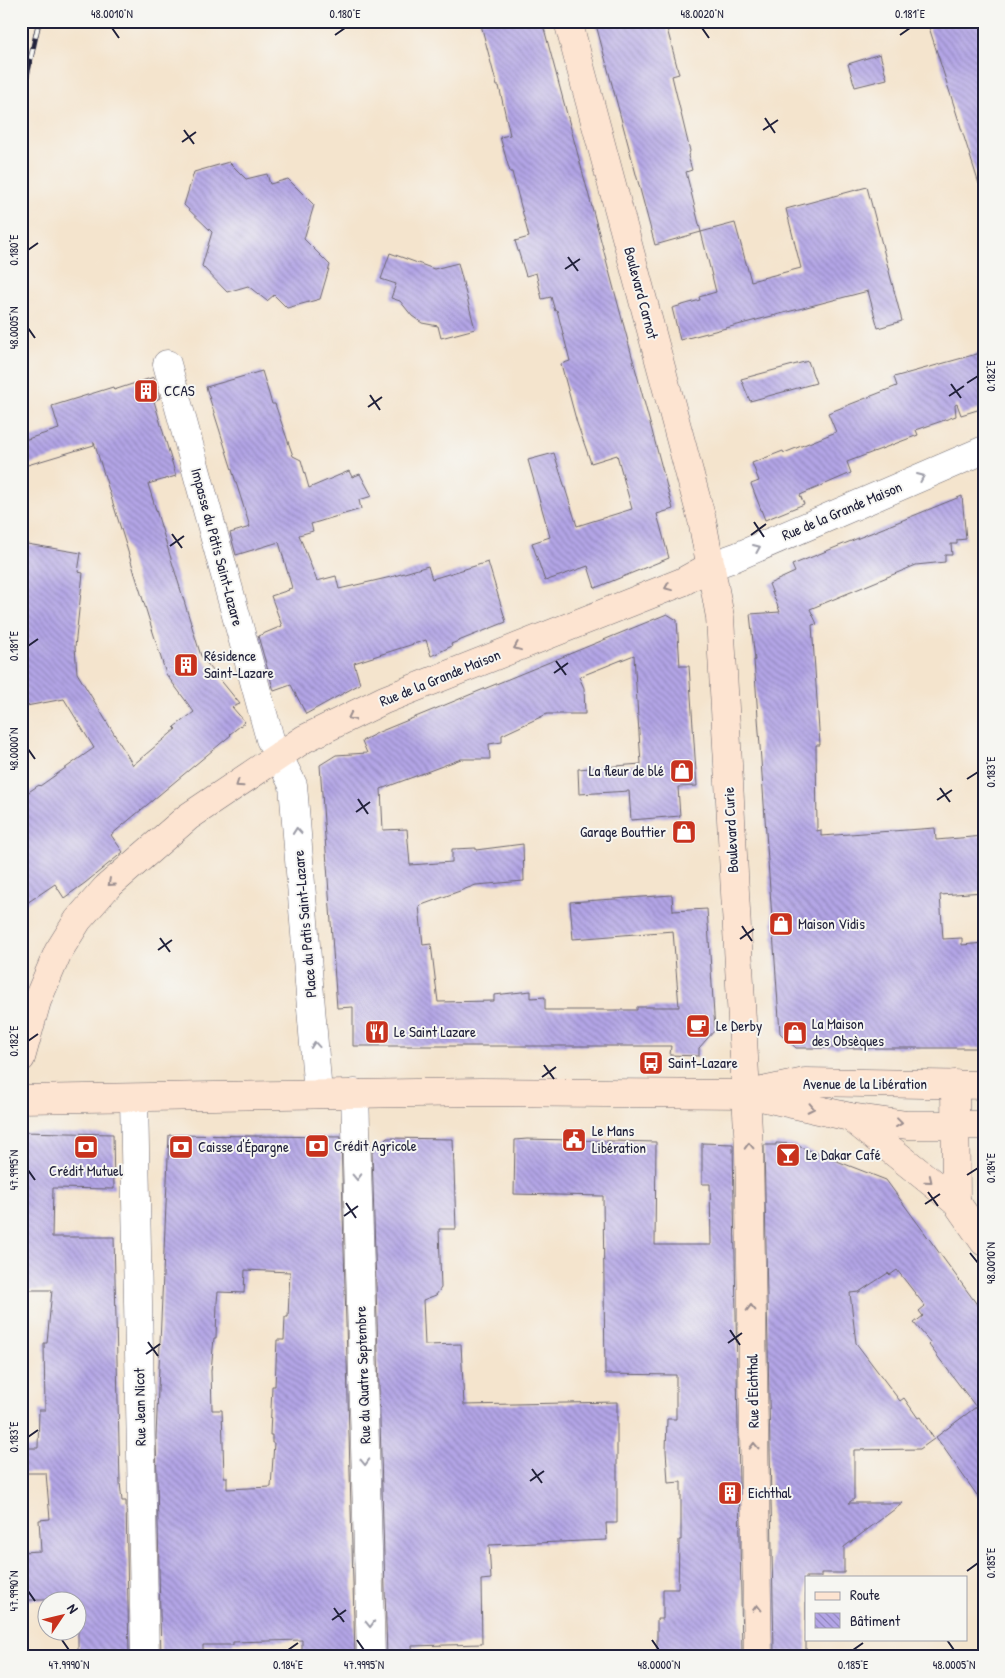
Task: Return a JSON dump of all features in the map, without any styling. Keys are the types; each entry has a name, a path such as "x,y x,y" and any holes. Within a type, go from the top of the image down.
{"street":[{"name":"Boulevard Carnot","path":"568,21 702,520 711,566"},
{"name":"Impasse du Pâtis Saint-Lazare","path":"167,364 270,740 280,756"},
{"name":"Rue de la Grande Maison","path":"21,1058 37,1002 58,952 78,920 106,888 188,817 304,739 384,700 682,582 711,566 984,450"},
{"name":"Boulevard Curie","path":"711,566 720,617 747,1094"},
{"name":"Place du Patis Saint-Lazare","path":"280,756 293,785 318,1094"},
{"name":"Avenue de la Libération","path":"747,1094 806,1082 984,1085"},
{"path":"955,1084 956,1202"},
{"path":"21,1098 481,1092 747,1094 850,1117 907,1124 984,1125"},
{"name":"Rue du Quatre Septembre","path":"355,1093 371,1657"},
{"name":"Rue d'Eichthal","path":"747,1094 758,1657"},
{"name":"Rue Jean Nicot","path":"134,1098 145,1657"},
{"path":"850,1117 956,1202 984,1242"}],"building":[{"path":"480,21 542,21 673,509 657,514 669,558 595,588 588,566 545,581 532,543 550,537 528,460 554,453 577,526 632,509 617,455 591,463 577,423 561,364 570,361 557,310 555,311 551,297 542,299 536,273 526,276 515,241 529,237 512,172 510,172 500,137 510,135 499,86 497,86"},
{"path":"595,21 665,21 679,74 672,76 690,151 688,156 692,170 686,172 701,232 655,245"},
{"path":"927,21 984,21 984,184 979,184"},
{"path":"880,54 887,79 855,87 848,64"},
{"path":"229,162 246,179 267,174 270,184 288,179 314,205 304,239 330,265 320,299 287,308 274,295 267,301 248,286 227,292 202,266 212,232 184,205 194,172"},
{"path":"867,187 902,321 878,328 868,291 680,340 672,308 700,300 699,297 716,292 701,232 735,223 751,281 801,268 786,209"},
{"path":"390,253 434,269 458,263 475,329 441,338 438,326 422,323 412,316 400,301 391,298 396,284 381,279"},
{"path":"984,352 984,408 961,415 957,404 955,405 956,416 916,430 918,435 847,462 851,473 800,495 804,504 765,520 751,484 759,481 752,463 783,451 784,453 836,432 828,413 897,386 894,377"},
{"path":"808,361 816,383 750,401 741,379"},
{"path":"262,371 272,404 275,404 293,456 301,460 309,488 349,471 352,477 360,474 372,496 359,500 361,509 311,524 313,531 299,535 317,581 336,576 339,589 428,566 432,579 488,562 506,622 451,644 452,646 431,656 426,640 354,663 360,684 306,714 291,685 274,691 258,636 282,626 271,596 292,588 279,542 236,555 230,533 250,527 206,387"},
{"path":"154,377 160,398 154,401 176,476 148,484 201,656 240,704 232,707 245,722 111,835 123,852 64,898 55,884 21,907 21,797 94,748 64,699 21,707 21,543 81,553 78,572 83,573 75,647 77,673 133,765 176,729 174,727 194,712 166,674 94,442 94,445 21,467 21,441 59,429 52,406 113,387 114,390"},
{"path":"962,496 966,539 957,540 957,544 951,544 952,555 945,555 945,562 916,565 810,609 817,624 812,625 820,745 816,745 817,831 821,830 821,836 935,828 936,840 984,836 984,892 940,895 943,939 962,938 962,945 984,943 984,1048 796,1048 780,1033 755,660 750,614 780,612 769,584 795,572 792,565"},
{"path":"667,614 677,620 680,666 689,666 697,786 678,787 680,816 631,820 629,791 579,794 578,769 641,764 634,655 579,677 584,688 585,714 547,714 502,735 502,742 489,744 490,759 461,759 381,789 383,830 407,829 410,865 452,862 452,849 476,848 476,850 523,844 524,881 476,885 419,906 423,945 431,944 438,1002 494,1001 494,995 531,991 531,998 545,997 545,1010 637,1010 637,1007 679,1007 673,931 573,939 570,902 672,895 673,911 707,909 715,1030 699,1048 699,1056 670,1055 671,1046 353,1046 353,1007 337,1008 320,765 336,755 367,753 362,741 379,732"},
{"path":"21,1132 113,1134 114,1189 53,1188 52,1237 114,1237 120,1483 122,1501 126,1501 129,1657 78,1657 78,1640 88,1640 88,1590 38,1590 38,1600 21,1600 21,1552 41,1551 39,1520 50,1519 46,1473 21,1473 21,1448 38,1448 39,1410 45,1410 44,1343 47,1343 52,1290 21,1290"},
{"path":"169,1135 341,1137 355,1657 302,1657 302,1640 233,1642 233,1645 203,1645 203,1657 161,1657 156,1436","holes":["245,1270 290,1272 288,1317 285,1317 284,1340 277,1340 275,1386 272,1386 270,1435 272,1435 272,1443 274,1443 271,1487 227,1489 227,1477 224,1477 222,1410 212,1410 211,1371 214,1338 216,1338 218,1292 244,1293"]},
{"path":"387,1138 453,1139 456,1229 439,1229 441,1288 436,1295 423,1300 425,1345 461,1344 464,1405 617,1402 617,1523 606,1523 607,1540 489,1545 491,1579 481,1580 482,1644 412,1646 413,1657 387,1657 372,1152"},
{"path":"515,1140 656,1142 655,1245 711,1245 710,1184 702,1184 702,1143 733,1144 741,1657 657,1657 657,1619 663,1619 663,1589 678,1589 679,1540 681,1540 681,1482 668,1483 666,1450 667,1419 676,1419 676,1375 605,1374 603,1196 514,1194"},
{"path":"776,1143 793,1144 886,1180 984,1314 984,1505 936,1437 976,1407 929,1345 931,1343 914,1323 923,1316 919,1311 925,1306 897,1270 890,1275 888,1273 859,1292 850,1293 856,1343 900,1401 904,1398 918,1418 920,1417 934,1439 920,1449 854,1450 854,1499 848,1503 903,1503 844,1547 844,1573 821,1573 821,1576 805,1576 806,1652 774,1652 764,1145 776,1145"}],"railway":[{"path":"21,27 23,21"},
{"path":"21,102 39,21"}],"place":[{"name":"CCAS","path":"146,391"},
{"name":"Résidence Saint-Lazare","path":"186,665"},
{"name":"La fleur de blé","path":"682,771"},
{"name":"Garage Bouttier","path":"684,832"},
{"name":"Maison Vidis","path":"781,924"},
{"name":"Le Derby","path":"698,1026"},
{"name":"Le Saint Lazare","path":"377,1032"},
{"name":"La Maison des Obsèques","path":"795,1033"},
{"name":"Saint-Lazare","path":"651,1063"},
{"name":"Le Mans Libération","path":"574,1140"},
{"name":"Crédit Agricole","path":"317,1146"},
{"name":"Crédit Mutuel","path":"86,1147"},
{"name":"Caisse d'Épargne","path":"181,1147"},
{"name":"Le Dakar Café","path":"788,1155"},
{"name":"Eichthal","path":"730,1493"}]}
